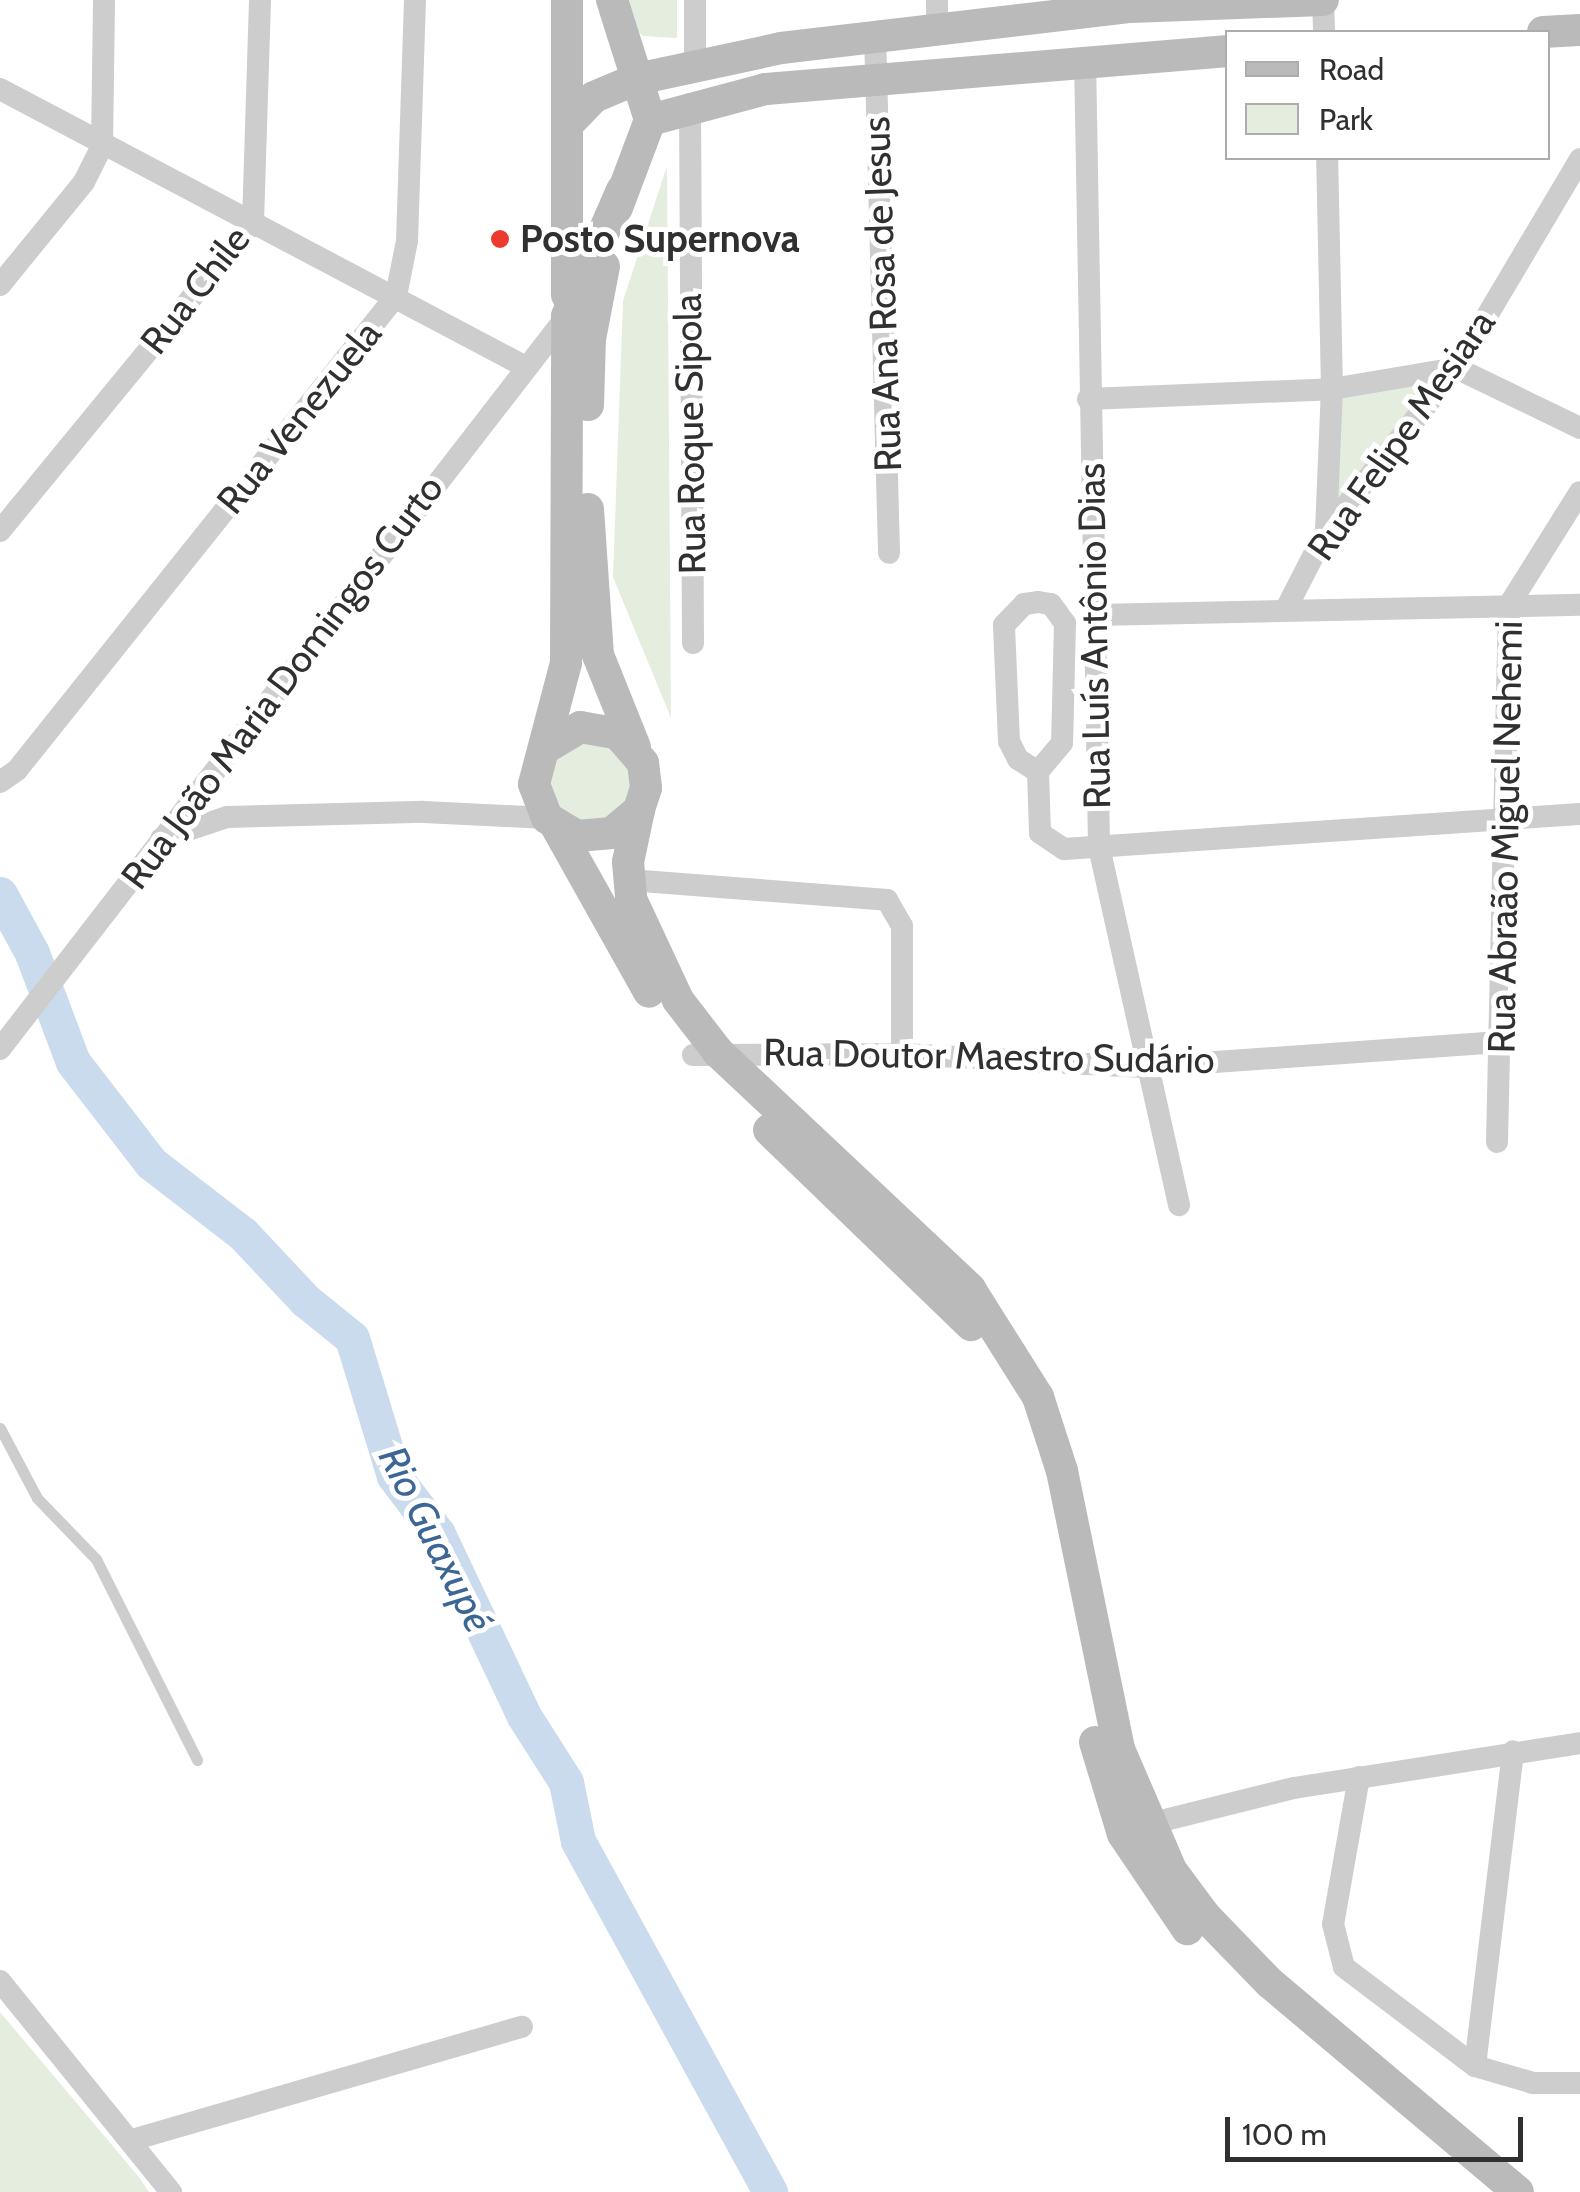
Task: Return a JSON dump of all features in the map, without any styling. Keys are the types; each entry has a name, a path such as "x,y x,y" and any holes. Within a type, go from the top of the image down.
{"main road":[{"path":"567,0 566,662 534,784 644,983 705,1053 933,1282 994,1360 1034,1447 1098,1753 1176,1916 1227,1973 1486,2192"},
{"path":"567,316 650,120 612,0"},
{"path":"568,124 594,97 636,78 695,63 875,34 937,12 1323,0"},
{"path":"1550,32 1580,30"},
{"path":"650,120 690,104 876,77 1225,50"},
{"path":"568,178 600,188 623,188"},
{"path":"623,188 590,340 589,565 598,655 646,776 628,880 659,968 705,1053"},
{"path":"546,748 567,732 593,726 618,734 637,752"},
{"path":"552,822 577,836 601,836 638,810"},
{"path":"1134,1828 1240,1956 1518,2192"}],"street":[{"path":"0,285 84,182 102,146 104,0"},
{"name":"Rua Chile","path":"0,531 253,223 260,0"},
{"name":"Rua Venezuela","path":"9,776 396,296 406,241 415,0"},
{"path":"695,0 695,63"},
{"path":"1323,0 1324,30"},
{"name":"Rua Ana Rosa de Jesus","path":"875,34 888,553"},
{"name":"Rua Luís Antônio Dias","path":"1085,58 1098,848 1144,1067 1179,1205"},
{"path":"0,90 524,366"},
{"name":"Rua Roque Sipola","path":"690,104 693,643"},
{"name":"Rua Felipe Mesiara","path":"1286,608 1326,531 1456,368 1572,190 1580,159"},
{"path":"1326,531 1332,388 1327,160"},
{"name":"Rua João Maria Domingos Curto","path":"0,1049 524,366 567,316"},
{"path":"1088,399 1332,388 1456,368 1580,428"},
{"name":"Rua Abraão Miguel Nehemi","path":"1497,1142 1509,605 1580,492"},
{"path":"1038,772 1018,759 1009,741 1004,625 1024,604 1038,602 1052,604 1065,624 1062,743 1038,772 1043,840 1056,848 1580,814"},
{"path":"1096,615 1286,608 1580,605"},
{"path":"196,793 226,817"},
{"path":"161,839 226,817 424,812 552,822"},
{"path":"628,880 888,900 902,926 902,1054"},
{"name":"Rua Doutor Maestro Sudário","path":"705,1053 902,1054 1144,1067 1500,1042"},
{"path":"1134,1828 1359,1777 1580,1743"},
{"path":"1474,2066 1513,1751"},
{"path":"1359,1777 1333,1924 1336,1954 1361,1984 1474,2066 1534,2083 1580,2083"},
{"path":"0,1980 171,2192"},
{"path":"132,2140 522,2027"}],"lane":[{"path":"0,1428 37,1498 96,1559 197,1760"}],"green space":[{"path":"624,0 677,0 677,38 643,36 627,21"},
{"path":"667,166 671,718 613,577 623,301"},
{"path":"1439,378 1335,510 1338,398"},
{"path":"570,740 619,745 636,792 601,827 554,811 544,772"},
{"path":"0,2012 138,2176 149,2192 0,2192"}],"waterway":[{"name":"Rio Guaxupé","path":"0,894 32,953 73,1062 151,1163 243,1234 305,1300 352,1338 394,1476 438,1534 524,1716 566,1782 578,1841 770,2192"}],"place":[{"name":"Posto Supernova","path":"500,239"}]}
